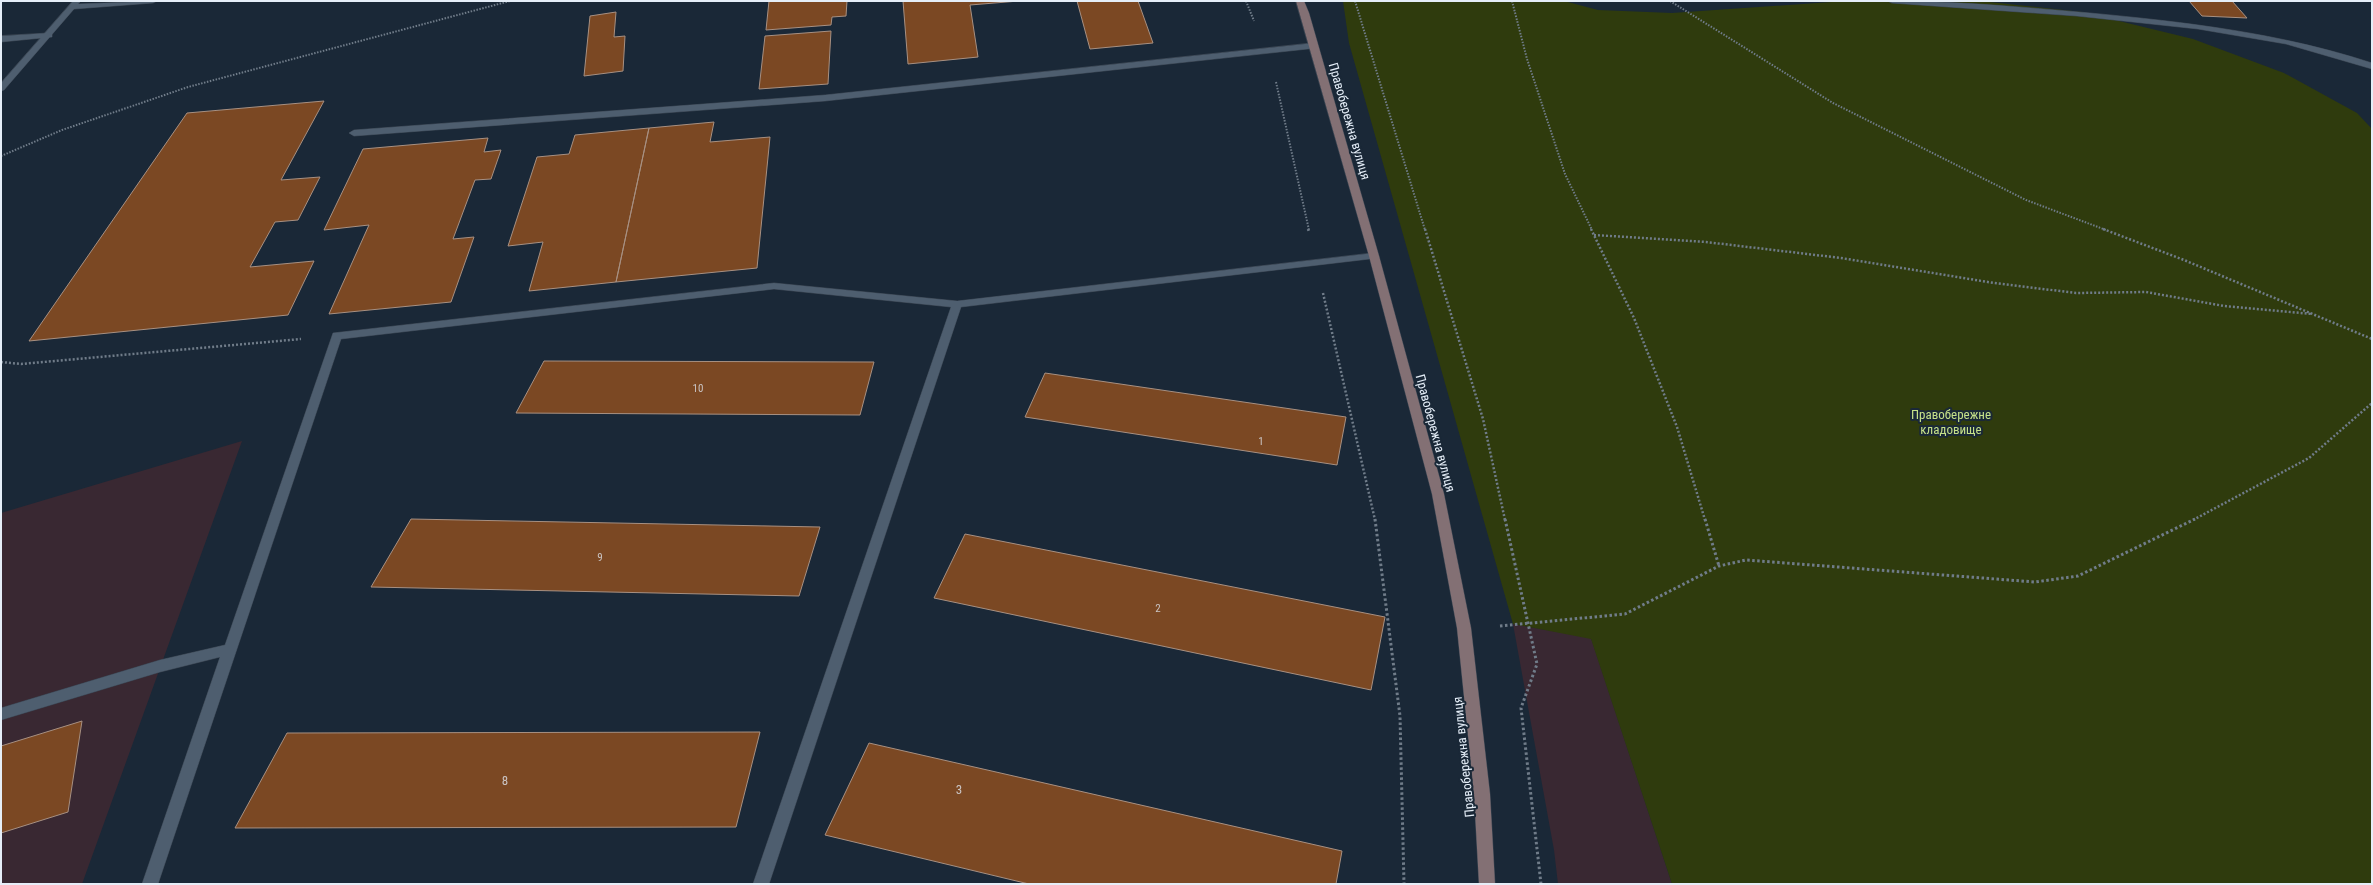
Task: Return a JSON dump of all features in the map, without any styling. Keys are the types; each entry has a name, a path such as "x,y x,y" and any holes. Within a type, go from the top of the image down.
{"street":[{"path":"1,88 76,4 153,1"},
{"name":"Правобережна вулиця","path":"1300,1 1374,256 1438,494 1464,628 1482,794 1487,884"},
{"path":"1892,1 2071,13 2234,31 2296,44 2372,66"},
{"path":"1,39 49,35"},
{"path":"354,133 825,98 1314,46"},
{"path":"150,884 337,336 774,286 957,304 1374,256"},
{"path":"761,884 957,304"},
{"path":"1,714 160,666 230,649"}],"path":[{"path":"1,156 110,111 180,89 510,1"},
{"path":"1246,1 1274,73 1377,530 1400,716 1404,884"},
{"path":"1355,1 1483,419 1529,624 1537,664 1521,708 1541,884"},
{"path":"1512,1 1527,58 1565,174 1634,318 1678,427 1719,566"},
{"path":"1670,1 1833,103 1977,177 2026,200 2184,260 2372,339"},
{"path":"1594,235 1706,242 1841,258 1994,283 2076,293 2146,292 2224,306 2315,315"},
{"path":"1,362 29,363 337,336"},
{"path":"1464,628 1529,624 1625,614 1719,566 1746,560 2035,582 2078,576 2214,510 2309,458 2372,403"}],"shaded area":[{"path":"242,441 82,884 1,884 1,513"},
{"path":"1513,624 1591,638 1672,884 1558,884 1554,850"}],"green space":[{"name":"Правобережне кладовище","path":"1343,1 1564,1 1598,10 1672,13 1846,1 1989,2 2082,12 2193,39 2284,73 2357,113 2372,129 2372,884 1672,884 1591,639 1513,624 1349,43"}],"building":[{"path":"769,1 847,1 846,16 832,17 831,25 766,30"},
{"path":"903,1 1019,1 970,5 978,57 908,64"},
{"path":"1077,1 1138,1 1153,43 1090,49"},
{"path":"2189,1 2232,1 2247,18 2202,16"},
{"path":"616,12 614,37 625,36 623,71 584,76 590,16"},
{"path":"831,31 828,84 759,89 765,36"},
{"path":"324,101 281,180 320,177 298,220 275,222 250,267 314,261 288,315 29,341 187,113"},
{"path":"714,122 710,142 770,137 757,268 616,282 649,128"},
{"path":"649,128 616,282 529,291 543,242 508,246 537,157 569,154 575,135"},
{"path":"488,138 484,152 501,150 491,179 475,180 453,239 474,237 451,302 329,314 369,225 324,230 363,149"},
{"path":"544,361 874,362 860,415 516,413"},
{"path":"1045,373 1346,417 1337,465 1025,417"},
{"path":"411,519 820,527 799,596 371,587"},
{"path":"965,534 1385,617 1371,690 934,598"},
{"path":"82,721 68,812 1,833 1,746"},
{"path":"760,732 736,827 235,828 287,733"},
{"path":"869,743 1342,851 1336,884 1029,884 825,835"}]}
